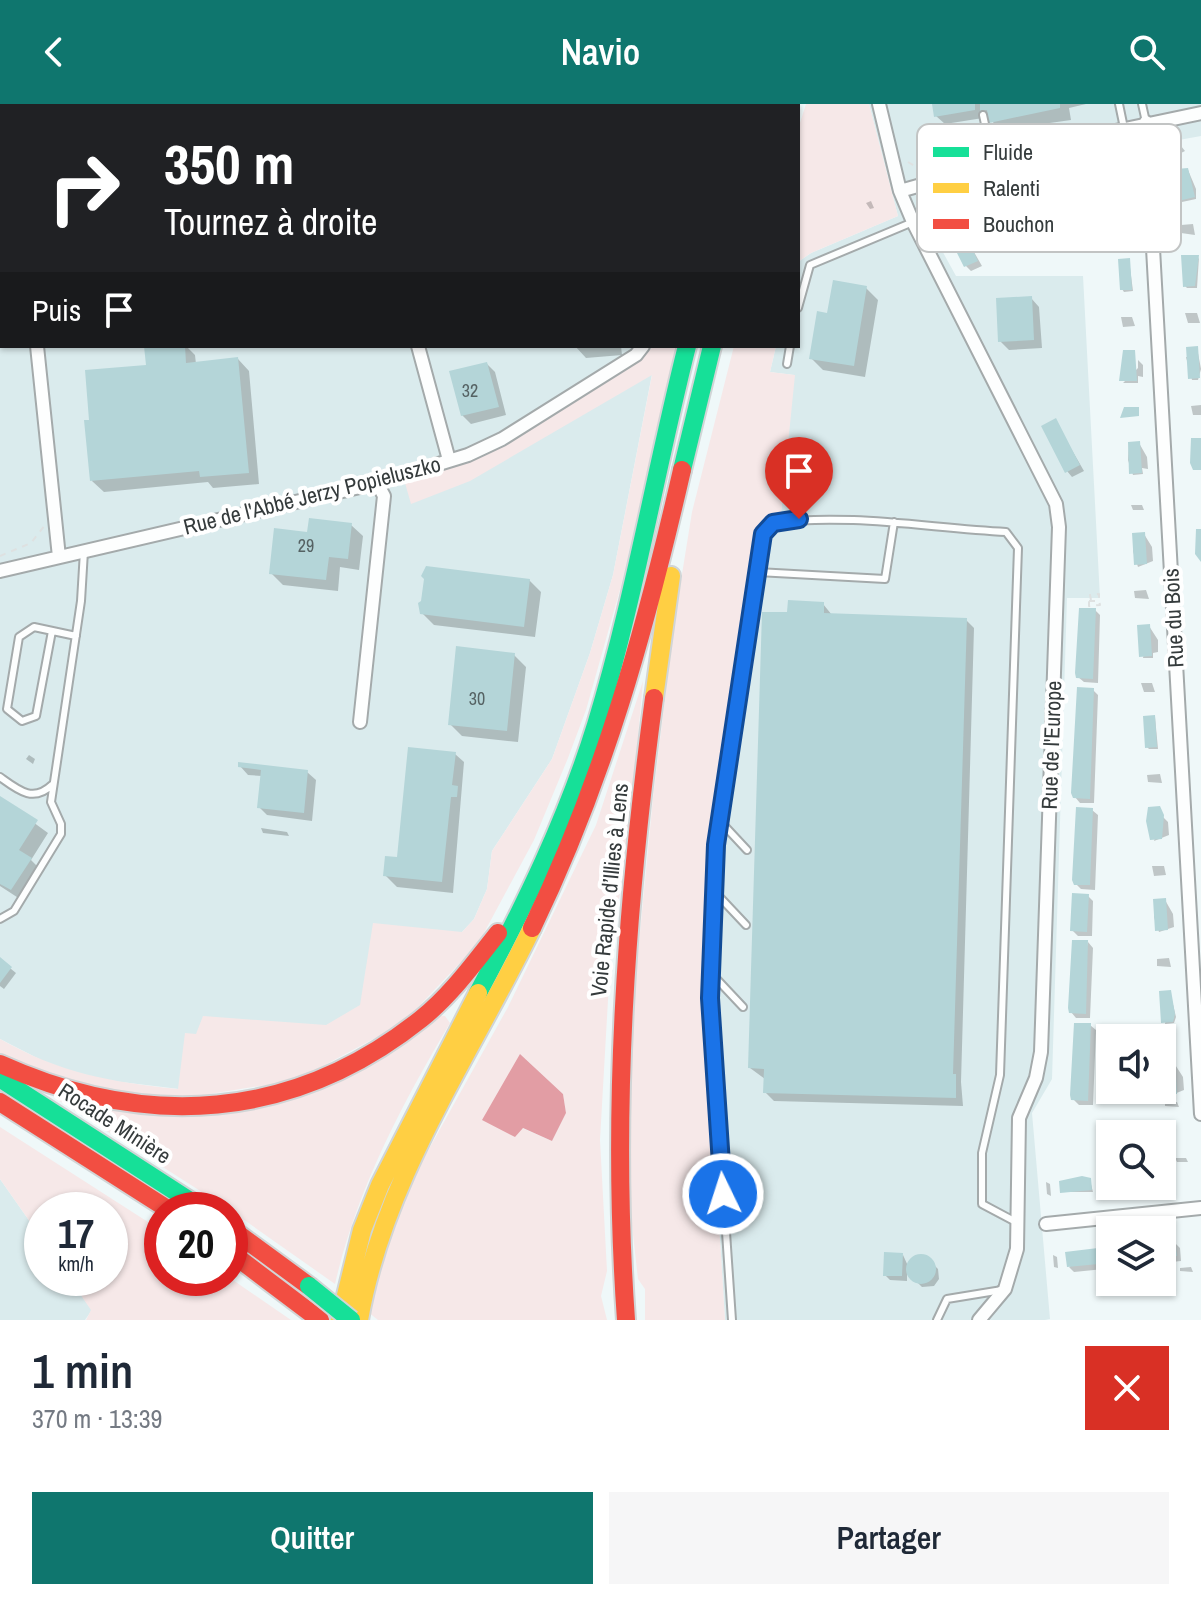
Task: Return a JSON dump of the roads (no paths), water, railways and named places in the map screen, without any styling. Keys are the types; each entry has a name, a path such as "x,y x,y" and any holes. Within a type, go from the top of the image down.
{"highway":[{"path":"340,1320 362,1230 380,1185 528,898 596,728 617,654 687,348"},
{"path":"359,1320 376,1251 410,1161 530,933 579,826 612,742 634,669 712,348"},
{"name":"Voie Rapide d’Illies à Lens","path":"626,1320 618,1213 616,1065 652,715 685,500 683,467"},
{"path":"0,1064 59,1090 133,1106 186,1108 285,1090 355,1064 422,1019 528,898"},
{"name":"Rocade Minière","path":"0,1078 176,1192"},
{"name":"Rocade Minière","path":"0,1102 144,1194"},
{"path":"248,1241 351,1320"},
{"path":"248,1265 320,1320"}],"street":[{"name":"Rue de l'Europe","path":"879,104 900,191 917,230"},
{"path":"1139,124 1201,113"},
{"path":"900,191 917,187"},
{"name":"Rue de l'Europe","path":"928,252 1056,504 1059,527 1041,1052 1036,1078 1019,1118 1017,1249 1005,1289 979,1320"},
{"name":"Rue du Bois","path":"1153,252 1201,1114"},
{"path":"37,348 59,557"},
{"path":"419,348 449,460"},
{"name":"Rue de l'Abbé Jerzy Popieluszko","path":"0,571 377,483 449,460 502,439 636,355 641,348"},
{"path":"360,722 384,496 377,483"},
{"path":"1046,1224 1201,1208"}],"lane":[{"path":"1119,104 1124,124"},
{"path":"1142,104 1146,122"},
{"path":"983,115 985,124"},
{"path":"800,301 810,265 913,222"},
{"path":"787,364 790,348"},
{"path":"732,1320 711,973 714,891 719,820 756,572 763,534 773,523 799,519 894,522 938,529 1006,532 1018,548 1000,1075 982,1153 982,1204 1016,1222"},
{"path":"756,572 885,579 894,522"},
{"path":"0,919 14,911 61,834 61,824 51,802 52,785 76,636 84,551"},
{"path":"52,631 36,716 22,721 7,709 19,637 34,627 76,636"},
{"path":"0,777 27,795 38,795 52,785"},
{"path":"719,820 747,850"},
{"path":"714,891 746,925"},
{"path":"711,973 743,1007"},
{"path":"937,1320 947,1299 1005,1289"}]}
